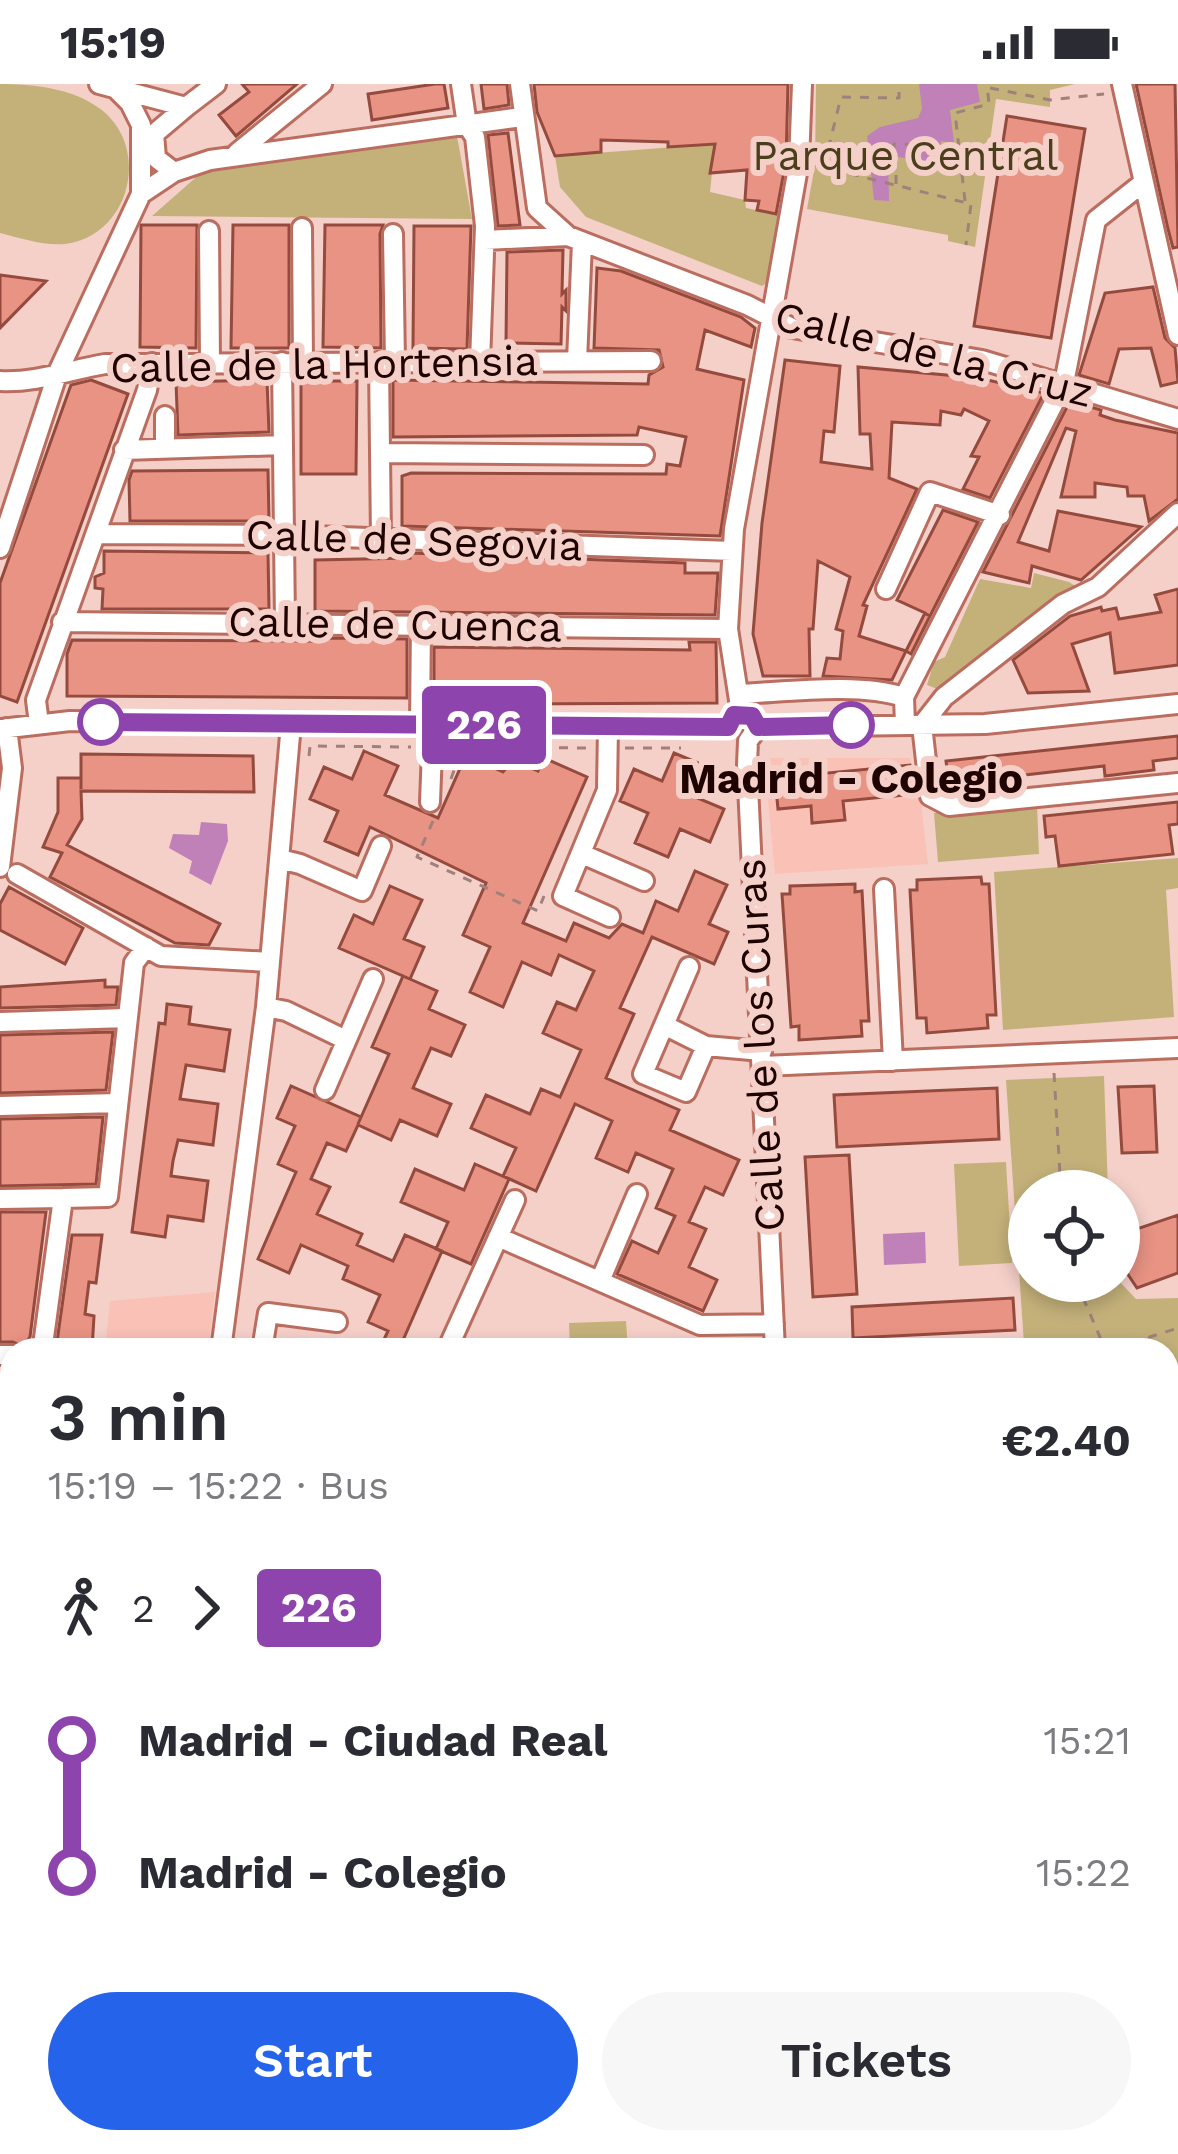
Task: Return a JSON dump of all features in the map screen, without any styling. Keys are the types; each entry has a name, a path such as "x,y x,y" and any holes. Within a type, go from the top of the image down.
{"street":[{"path":"174,172 156,158 154,134 216,84"},
{"path":"234,156 322,84"},
{"path":"461,84 467,124 475,136 485,240 481,362"},
{"path":"520,84 538,208 575,239 578,361"},
{"path":"735,711 728,629 740,484 799,162 802,84"},
{"path":"1115,86 1144,182 1168,240 1178,335"},
{"path":"108,87 186,107"},
{"path":"0,548 58,372 141,194 141,125 130,103 108,87"},
{"path":"141,194 174,172 234,156 522,117"},
{"path":"1144,182 1096,220 1064,383 904,697 930,796 949,806 1178,783"},
{"path":"285,622 283,445 302,228"},
{"path":"209,231 210,363"},
{"path":"381,540 380,454 393,234"},
{"name":"Calle de la Cruz","path":"485,240 575,239 748,305 793,328 982,360 1178,419"},
{"name":"Calle de la Hortensia","path":"0,382 29,383 58,372 152,363 651,361"},
{"path":"39,724 36,700 152,363"},
{"path":"165,416 165,448"},
{"path":"124,450 283,445"},
{"path":"380,454 644,455"},
{"path":"886,589 930,492 1000,515"},
{"path":"914,725 1063,604 1098,587 1178,513"},
{"name":"Calle de Segovia","path":"96,534 284,535 733,550"},
{"name":"Calle de Cuenca","path":"62,622 728,629"},
{"path":"421,623 436,805"},
{"path":"270,962 154,952 9,870 12,768 4,729 70,721 427,724 608,737 834,691 890,692 904,697"},
{"path":"735,711 752,716 753,734 985,724 1178,704"},
{"path":"223,1338 266,1007 291,724"},
{"name":"Calle de los Curas","path":"753,734 750,844 775,1338"},
{"path":"608,737 607,790 563,896 610,917"},
{"path":"280,859 362,891 381,846"},
{"path":"582,854 644,881"},
{"path":"884,889 893,1060"},
{"path":"0,1199 108,1197 134,963 154,952"},
{"path":"689,967 643,1074 686,1092 706,1046"},
{"path":"325,1090 374,979"},
{"path":"266,1007 286,1011 346,1040"},
{"path":"0,1022 128,1018"},
{"path":"664,1025 706,1046 762,1059 893,1060 1178,1048"},
{"path":"0,1106 118,1103"},
{"path":"600,1280 637,1194"},
{"path":"44,1338 63,1198"},
{"path":"452,1338 515,1200"},
{"path":"498,1237 700,1325 774,1324"},
{"path":"264,1338 268,1313 338,1322"}],"path":[{"path":"824,166 841,97 899,98 899,84"},
{"path":"1008,91 1009,84"},
{"path":"965,202 956,113 989,104 988,86 1050,100 1104,94 1115,86"},
{"path":"896,185 894,144 957,146"},
{"path":"837,170 965,202 973,209 966,245"},
{"path":"608,737 681,748"},
{"path":"290,756 309,757 310,746 593,748 593,763"},
{"path":"462,747 417,857 532,911 538,911 546,892"},
{"path":"1052,1054 1060,1170"},
{"path":"1085,1302 1100,1338"},
{"path":"1148,1338 1178,1328"}],"shaded area":[{"path":"919,84 977,84 980,102 950,110 954,143 941,141 937,164 888,155 889,201 874,200 867,136 880,127 918,118 922,109"},
{"path":"764,758 910,758 911,777 918,777 928,864 775,874"},
{"path":"201,822 227,824 228,841 211,885 189,873 192,861 169,848 173,834 199,835"},
{"path":"925,1232 926,1263 884,1265 883,1234"},
{"path":"215,1292 209,1338 106,1338 110,1301"}],"green space":[{"path":"0,84 38,86 77,96 115,124 125,144 127,187 106,225 88,237 57,244 0,233"},
{"name":"Parque Central","path":"816,84 1075,84 1050,90 1050,107 996,99 975,247 948,241 948,235 807,209 815,165"},
{"path":"457,136 472,219 152,216 202,172"},
{"path":"715,144 710,192 745,200 746,208 782,215 771,280 762,286 586,217 560,187 555,156"},
{"path":"1034,573 1080,589 940,690 927,685 934,662 945,657 980,579 1031,588"},
{"path":"1037,805 1039,854 938,862 934,813"},
{"path":"1178,858 1178,888 1166,890 1174,1017 1003,1030 994,872"},
{"path":"1104,1076 1107,1170 1012,1170 1006,1080"},
{"path":"1006,1162 1008,1263 959,1266 954,1164"},
{"path":"1178,1298 1178,1338 1024,1338 1021,1302"},
{"path":"626,1321 627,1338 570,1338 569,1323"}],"building":[{"path":"242,84 297,84 236,136 219,115 249,92"},
{"path":"444,84 448,108 372,120 368,94"},
{"path":"481,84 507,84 509,105 484,109"},
{"path":"534,84 788,84 786,161 776,214 757,210 759,201 745,200 747,170 710,173 715,144 668,147 668,142 601,140 601,152 555,156 537,112"},
{"path":"1136,84 1175,84 1178,247 1173,248 1168,229"},
{"path":"1007,116 1085,129 1051,338 974,326"},
{"path":"508,133 520,225 498,226 488,135"},
{"path":"141,225 197,225 196,348 140,347"},
{"path":"233,225 289,225 289,348 231,348"},
{"path":"325,225 383,225 381,348 323,347"},
{"path":"414,226 471,226 467,349 413,348"},
{"path":"563,250 566,311 562,307 561,344 506,343 507,252"},
{"path":"597,268 621,271 741,317 755,328 751,347 705,330 697,369 744,380 720,536 402,526 402,476 411,473 666,474 667,464 680,466 686,437 639,427 637,435 393,437 393,380 648,384 649,375 663,367 659,350 594,348"},
{"path":"0,275 46,281 0,328"},
{"path":"1153,287 1165,338 1175,348 1178,382 1161,386 1151,348 1119,349 1109,384 1079,375 1105,293"},
{"path":"785,360 840,366 834,432 824,431 821,462 872,469 870,434 860,434 858,367 979,378 1044,393 990,498 963,489 979,457 971,456 989,421 964,409 961,415 941,411 940,425 892,422 889,478 917,489 863,605 867,606 859,636 906,651 892,680 823,676 827,658 840,659 843,631 836,629 850,577 818,561 813,629 809,629 810,676 763,676 753,634 762,523"},
{"path":"91,380 128,394 17,702 0,696 0,583 71,385"},
{"path":"267,380 269,432 178,435 176,382"},
{"path":"301,381 357,381 356,474 301,474"},
{"path":"1070,401 1101,410 1100,415 1115,420 1178,433 1178,499 1149,521 1144,496 1128,496 1127,487 1095,483 1095,497 1061,497 1076,431 1066,428 1018,542 1049,551 1058,511 1141,527 1081,580 1032,566 1029,583 983,572"},
{"path":"268,470 269,521 130,521 132,471"},
{"path":"943,510 978,522 911,654 906,651 925,613 897,600"},
{"path":"104,551 268,553 269,609 102,609 103,589 95,588 95,577 104,573"},
{"path":"410,553 685,563 685,573 718,573 715,615 315,611 315,560 410,558"},
{"path":"1178,589 1178,665 1115,673 1110,633 1072,644 1089,691 1028,693 1013,660 1070,616 1101,607 1102,611 1116,608 1119,619 1161,612 1155,595"},
{"path":"407,639 407,698 67,696 67,654 72,640"},
{"path":"689,642 716,642 717,703 493,704 493,700 434,698 434,647 690,650"},
{"path":"1178,736 1178,758 1153,761 1154,770 1105,776 1104,766 998,778 998,786 950,791 946,761"},
{"path":"364,751 398,766 385,795 438,818 466,755 503,772 513,760 538,771 544,758 587,777 523,923 566,941 574,923 609,938 622,924 643,933 656,901 678,911 695,871 727,885 709,924 728,932 714,964 652,937 620,1008 634,1014 606,1078 679,1110 670,1130 739,1160 723,1195 705,1187 689,1222 706,1229 689,1267 717,1280 703,1311 617,1274 632,1241 658,1253 675,1216 656,1208 673,1169 636,1153 628,1172 596,1158 612,1121 575,1104 536,1191 503,1176 516,1148 471,1128 486,1095 530,1114 541,1089 560,1097 581,1050 543,1033 557,1002 576,1010 594,971 559,955 551,975 522,962 503,1007 470,992 490,947 463,935 486,883 370,827 358,855 325,841 338,811 310,799 324,767 352,779"},
{"path":"674,753 708,767 695,797 724,809 710,842 680,829 668,857 635,843 648,813 620,801 634,769 662,781"},
{"path":"81,754 253,756 254,792 81,791 82,819 67,845 220,924 209,945 175,943 50,877 62,853 43,847 58,812 58,778 81,778"},
{"path":"910,765 916,794 843,801 845,820 812,823 811,806 778,809 775,778"},
{"path":"1178,802 1178,824 1169,825 1173,854 1059,866 1055,836 1046,837 1044,816"},
{"path":"981,877 982,884 989,884 996,1015 987,1015 988,1028 927,1033 926,1018 917,1018 910,890 917,890 917,880"},
{"path":"855,884 855,892 862,891 869,1021 861,1021 862,1036 799,1040 799,1026 791,1027 782,894 790,894 790,886"},
{"path":"390,886 422,900 404,939 424,947 410,979 339,948 354,915 373,924"},
{"path":"9,887 83,928 65,964 0,930 0,904"},
{"path":"403,976 437,991 429,1009 465,1025 451,1056 431,1048 413,1088 451,1104 437,1136 400,1120 391,1140 358,1125 346,1151 327,1143 311,1179 330,1187 317,1214 362,1234 357,1245 393,1261 405,1235 442,1251 404,1338 385,1338 388,1331 368,1322 380,1295 343,1279 348,1266 301,1245 289,1273 258,1259 296,1172 278,1164 295,1126 277,1118 291,1086 361,1117 358,1124 389,1054 372,1047"},
{"path":"105,980 105,987 118,987 116,1005 0,1008 0,987"},
{"path":"167,1004 191,1007 189,1024 230,1030 224,1071 186,1065 180,1099 218,1104 213,1145 178,1140 171,1176 208,1181 203,1221 168,1216 165,1237 132,1232 159,1023 165,1024"},
{"path":"113,1032 106,1090 0,1093 0,1035"},
{"path":"1154,1086 1157,1152 1122,1153 1118,1087"},
{"path":"997,1088 999,1139 837,1147 834,1095"},
{"path":"103,1117 96,1184 0,1186 0,1119"},
{"path":"849,1155 857,1294 813,1297 805,1157"},
{"path":"475,1164 509,1179 471,1264 436,1249 448,1222 401,1202 415,1169 464,1190"},
{"path":"0,1212 46,1212 30,1337 0,1338"},
{"path":"1178,1215 1178,1273 1140,1287 1140,1228"},
{"path":"72,1235 102,1235 96,1283 89,1282 85,1314 94,1316 93,1338 58,1338"},
{"path":"1008,1298 1013,1302 1015,1330 853,1338 852,1307"}],"bus line":[{"name":"226","path":"101,722 728,727 741,712 752,716 758,727 851,725"}],"place":[{"name":"Madrid - Colegio","path":"851,725"}]}
